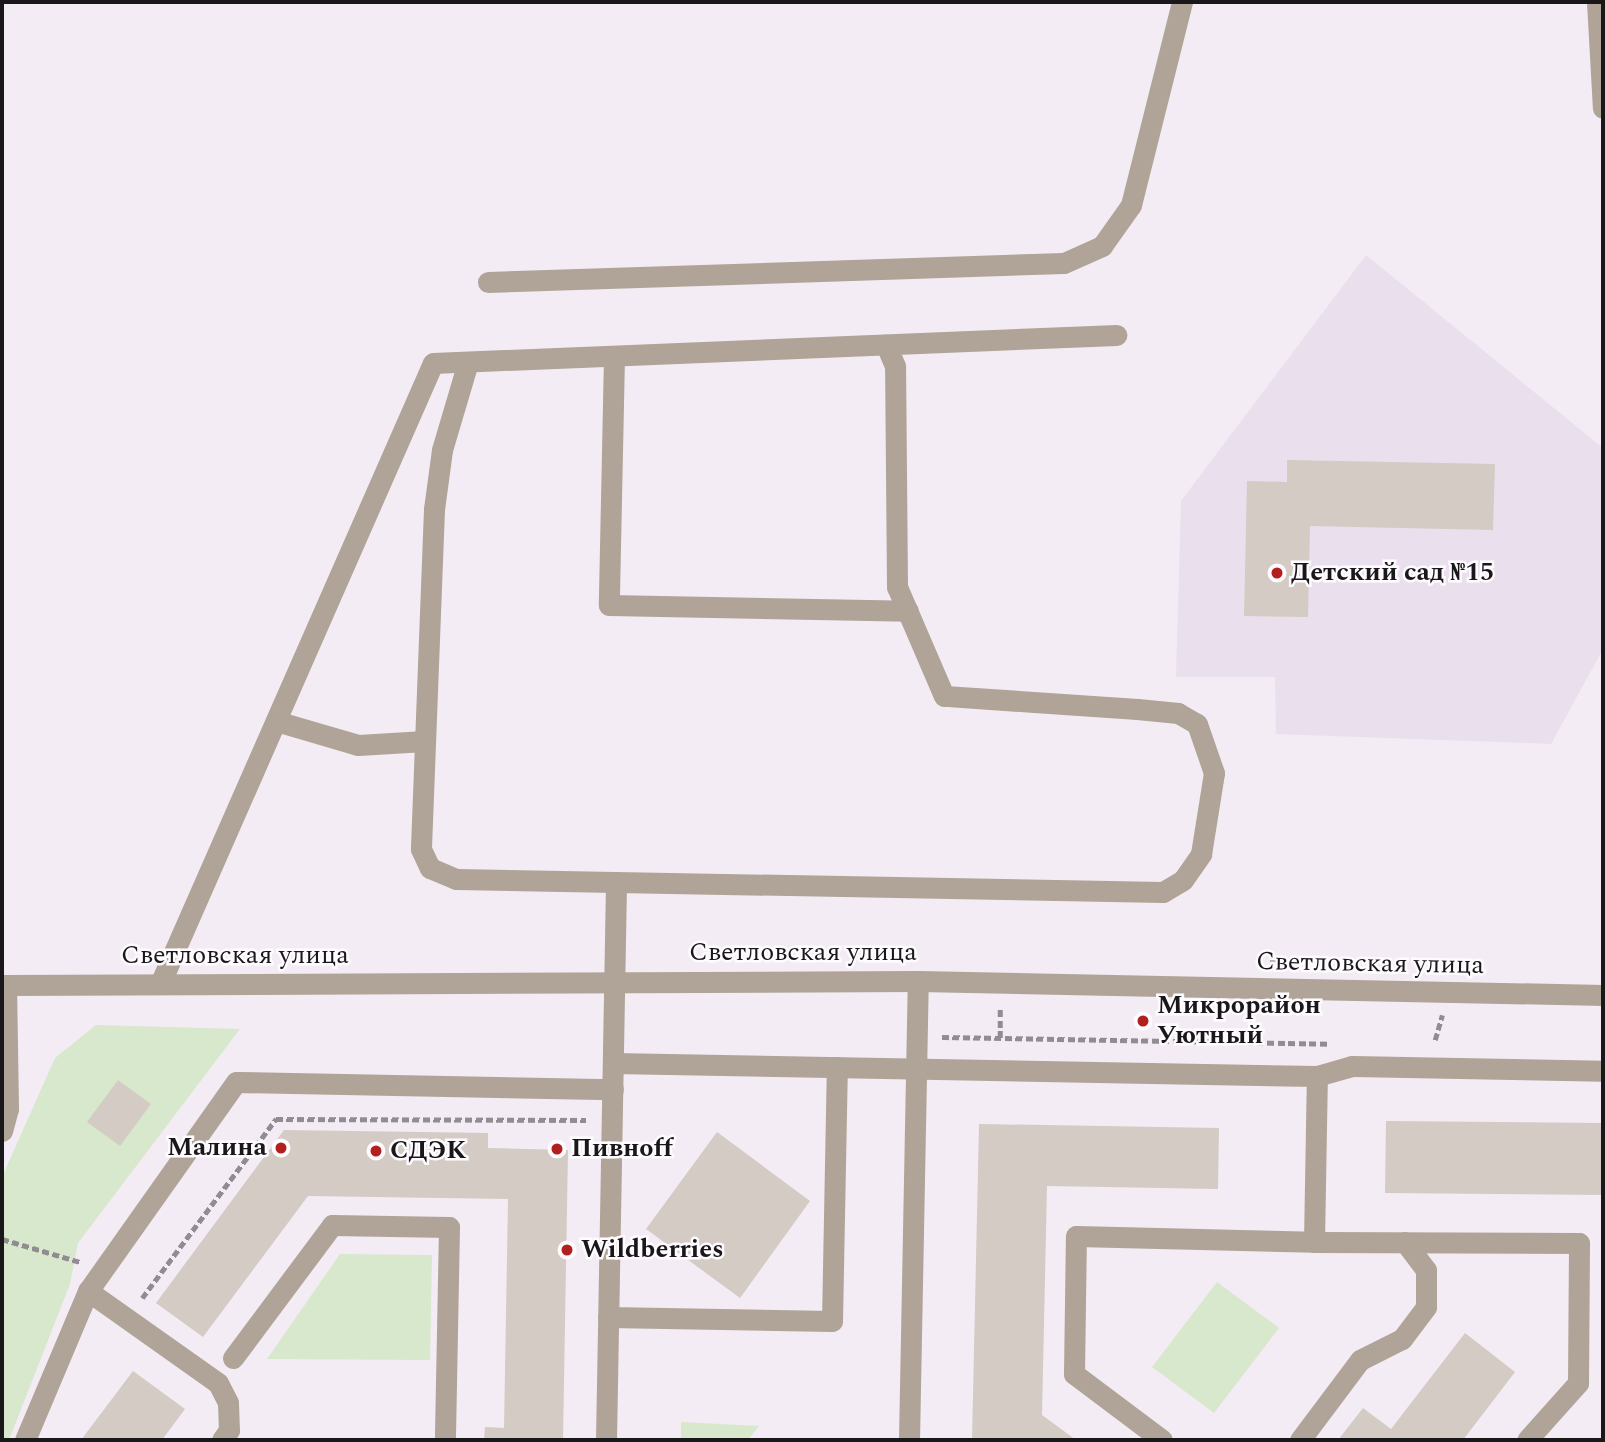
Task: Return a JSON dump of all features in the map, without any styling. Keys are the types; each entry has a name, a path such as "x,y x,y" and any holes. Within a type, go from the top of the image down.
{"street":[{"path":"488,282 1064,263 1102,246 1131,205 1182,2"},
{"path":"1597,2 1603,108"},
{"path":"160,984 433,363 1116,335"},
{"path":"468,362 442,450 434,509 421,849 430,868 456,879 1163,892 1183,880 1201,854 1214,773 1197,724 1178,713 1151,710 944,696 897,587 895,366 886,345"},
{"path":"614,356 609,605 908,611"},
{"path":"275,721 358,745 425,741"},
{"path":"606,1440 616,882"},
{"path":"909,1440 918,981"},
{"name":"Светловская улица","path":"4,985 918,981 1603,995"},
{"path":"2,1130 8,1109 4,985"},
{"path":"613,1063 1317,1076 1352,1066 1603,1071"},
{"path":"608,1317 832,1321 837,1067"},
{"path":"1314,1242 1317,1076"},
{"path":"25,1440 88,1291 236,1082 613,1089"},
{"path":"233,1358 331,1225 449,1227 445,1440"},
{"path":"1161,1440 1074,1374 1076,1236 1314,1242 1578,1243 1578,1382 1527,1440"},
{"path":"1300,1440 1360,1360 1402,1339 1426,1307 1426,1270 1405,1242"},
{"path":"88,1291 218,1382 228,1403 229,1430 222,1440"}],"path":[{"path":"1427,1041 1440,1040 1443,992"},
{"path":"917,1036 1345,1044"},
{"path":"140,1302 276,1119 590,1120"}],"shaded area":[{"path":"1366,255 1603,448 1603,649 1551,744 1276,734 1275,677 1176,677 1181,501"}],"green space":[{"path":"96,1025 240,1029 78,1243 70,1284 9,1440 2,1440 2,1177 55,1058"},
{"path":"340,1254 432,1255 430,1360 267,1359"},
{"path":"1217,1282 1279,1328 1214,1413 1152,1367"},
{"path":"681,1422 759,1426 748,1440 681,1440"}],"building":[{"name":"Детский сад №15","path":"1287,460 1495,464 1493,530 1310,526 1308,617 1244,616 1247,481 1287,482"},
{"path":"118,1080 151,1104 120,1146 87,1122"},
{"path":"1386,1121 1603,1123 1603,1195 1385,1193"},
{"path":"979,1124 1219,1128 1218,1189 1047,1186 1042,1415 1076,1440 972,1440"},
{"path":"284,1130 488,1133 488,1148 568,1150 563,1440 484,1440 485,1427 504,1428 508,1199 308,1196 203,1337 156,1303"},
{"path":"717,1132 810,1201 740,1298 646,1229"},
{"path":"1465,1333 1515,1372 1463,1440 1338,1440 1363,1408 1391,1429"},
{"path":"133,1371 185,1409 162,1440 81,1440"}],"place":[{"name":"Детский сад №15","path":"1277,573"},
{"name":"Микрорайон Уютный","path":"1143,1021"},
{"name":"Малина","path":"281,1148"},
{"name":"Пивноff","path":"557,1149"},
{"name":"СДЭК","path":"376,1151"},
{"name":"Wildberries","path":"567,1250"}]}
